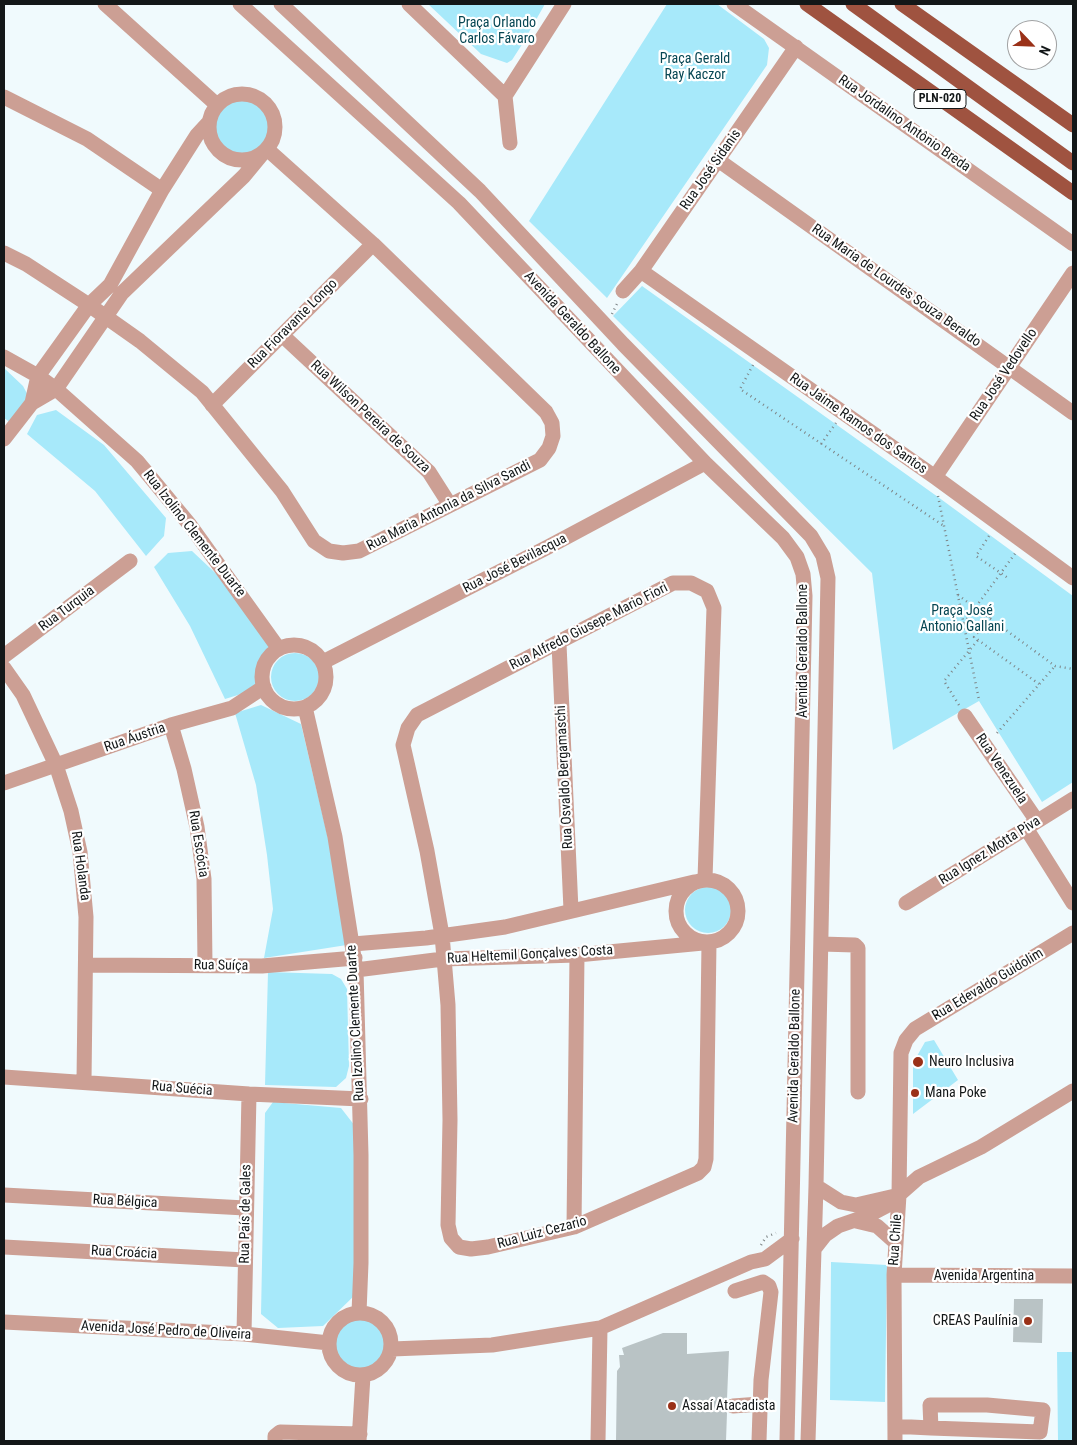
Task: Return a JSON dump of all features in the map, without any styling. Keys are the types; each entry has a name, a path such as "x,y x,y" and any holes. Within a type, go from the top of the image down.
{"main road":[{"name":"PLN-020","path":"807,4 1073,193"},
{"name":"PLN-020","path":"853,4 1073,163"},
{"path":"906,5 1073,125"}],"street":[{"path":"105,4 217,104"},
{"name":"Avenida Geraldo Ballone","path":"240,4 459,203 705,463 783,538 797,557 803,574 805,596 787,1441"},
{"name":"Avenida Geraldo Ballone","path":"281,4 480,191 811,536 823,556 828,578 816,1186 808,1441"},
{"path":"409,4 505,96"},
{"path":"510,142 505,96 564,4"},
{"name":"Rua Jordalino Antônio Breda","path":"734,4 1073,244"},
{"name":"Rua José Sidanis","path":"623,291 641,272 796,47"},
{"path":"4,439 32,402 38,376 89,305 110,285 162,190 197,135 209,122 217,104 235,94 255,96 264,102 275,120 273,140 265,151 244,176 122,293 56,389 32,402"},
{"path":"4,97 87,139 162,190"},
{"path":"209,122 209,135 215,147 225,156 238,160 251,159 265,151"},
{"name":"Rua Maria Antonia da Silva Sandi","path":"4,253 26,264 89,305 140,341 194,386 212,405 282,491 314,541 329,551 343,553 359,551 540,460 553,436 552,423 546,412 373,244 265,151"},
{"name":"Rua Maria de Lourdes Souza Beraldo","path":"718,160 1073,413"},
{"name":"Rua Fioravante Longo","path":"212,405 373,244"},
{"name":"Rua Jaime Ramos dos Santos","path":"641,272 842,414 935,477 1073,578"},
{"name":"Rua José Vedovello","path":"935,477 1073,273"},
{"name":"Rua Wilson Pereira de Souza","path":"282,335 429,472 450,505"},
{"name":"Rua Izolino Clemente Duarte","path":"4,357 38,376 56,389 137,461 190,525 279,649"},
{"name":"Rua José Bevilacqua","path":"323,662 548,547 705,463"},
{"name":"Rua Turquia","path":"4,656 130,562"},
{"name":"Rua Alfredo Giusepe Mario Fiori","path":"442,935 427,851 403,745 408,728 417,715 558,644 673,583 691,583 707,591 714,608 700,881"},
{"name":"Rua Osvaldo Bergamaschi","path":"558,644 571,910"},
{"path":"296,645 304,646 312,650 323,662 326,684 318,698 305,707 285,708 276,703 264,687 264,667 268,658 279,649 296,645"},
{"name":"Rua Holanda","path":"4,668 23,695 56,765 71,811 80,852 86,917 87,965 84,1081"},
{"name":"Rua Áustria","path":"4,783 170,725 232,708 264,687"},
{"name":"Rua Izolino Clemente Duarte","path":"305,707 335,837 355,957 361,1099 362,1263 359,1313"},
{"name":"Rua Venezuela","path":"965,716 1032,825 1073,903"},
{"name":"Rua Escócia","path":"170,725 184,769 197,827 204,879 205,965"},
{"name":"Rua Ignez Motta Piva","path":"906,903 1073,799"},
{"path":"700,881 716,881 726,886 733,894 738,909 735,925 729,934 719,940 706,943 685,934 676,916 679,896 700,881"},
{"name":"Rua Heltemil Gonçalves Costa","path":"355,957 442,935 505,927 700,881"},
{"name":"Rua Edevaldo Guidolim","path":"906,1040 915,1029 1073,933"},
{"name":"Rua Luiz Cezario","path":"442,935 448,1005 450,1120 448,1225 451,1238 459,1247 471,1249 488,1247 574,1227 698,1174 704,1167 706,1149 706,943"},
{"name":"Rua Heltemil Gonçalves Costa","path":"355,957 443,959 577,955 706,943"},
{"path":"821,944 855,945 858,948 858,1092"},
{"path":"574,1227 577,955"},
{"name":"Rua Suíça","path":"87,965 262,966 355,957"},
{"name":"Rua Chile","path":"896,1434 894,1275 899,1195 900,1068 901,1053 906,1040"},
{"name":"Rua Suécia","path":"4,1077 84,1081 249,1094 361,1099"},
{"path":"814,1249 832,1230 847,1222 877,1212 919,1177 981,1147 1073,1091"},
{"name":"Rua País de Gales","path":"244,1334 245,1208 249,1094"},
{"path":"816,1186 841,1202 856,1205 899,1195"},
{"name":"Rua Bélgica","path":"4,1195 245,1208"},
{"path":"847,1222 869,1223 882,1229 895,1242"},
{"path":"392,1348 492,1345 600,1328 751,1262 764,1259 792,1239"},
{"name":"Rua Croácia","path":"4,1246 245,1260"},
{"path":"764,1259 782,1266 791,1272"},
{"name":"Avenida Argentina","path":"894,1275 1073,1276"},
{"path":"735,1291 763,1282 769,1286 771,1292 760,1404 759,1441"},
{"path":"359,1313 368,1314 383,1323 391,1339 392,1348 382,1367 363,1376 354,1376 338,1368 329,1352 328,1343 335,1325 350,1314 359,1313"},
{"name":"Avenida José Pedro de Oliveira","path":"4,1322 244,1334 328,1343"},
{"path":"598,1441 600,1328"},
{"path":"275,1441 275,1436 280,1432 360,1438 363,1376"},
{"path":"733,1406 760,1404"},
{"path":"896,1434 932,1428 1040,1432 1043,1410 987,1404 930,1405 932,1428"}],"path":[{"path":"605,323 609,322 623,291"},
{"path":"758,354 740,389 944,526"},
{"path":"821,444 842,414"},
{"path":"935,477 979,700"},
{"path":"989,536 976,556 1008,578"},
{"path":"964,623 976,609 1023,541"},
{"path":"958,594 1055,666 1073,669"},
{"path":"992,613 974,637 1039,684"},
{"path":"965,716 944,681 978,640"},
{"path":"997,733 1055,666"}],"green space":[{"name":"Praça Orlando Carlos Fávaro","path":"428,4 545,4 512,60 507,63 481,54"},
{"name":"Praça Gerald Ray Kaczor","path":"667,4 717,4 764,39 769,48 767,65 607,298 529,221"},
{"path":"242,99 257,104 265,112 270,127 265,142 257,150 242,155 227,150 219,142 214,127 219,112 227,104"},
{"name":"Praça José Antonio Gallani","path":"642,286 938,497 1073,596 1073,782 1042,802 979,701 893,750 872,573 613,316"},
{"path":"4,368 23,386 32,403 14,425 4,418"},
{"path":"56,410 104,445 166,518 164,536 146,556 95,491 27,434 37,415"},
{"path":"192,551 245,601 273,653 264,667 264,687 225,699 190,626 154,567 168,553"},
{"path":"290,653 300,653 309,657 315,663 318,668 318,686 309,697 300,701 290,701 281,697 275,691 271,682 271,672 275,663 281,657"},
{"path":"261,705 301,724 353,944 264,958 273,909 267,855 256,785 235,713"},
{"path":"708,887 721,891 727,897 731,910 727,923 721,929 708,933 695,929 689,923 685,910 689,897 695,891"},
{"path":"268,972 332,974 341,979 347,989 349,1066 346,1078 336,1087 265,1085"},
{"path":"934,1040 958,1080 913,1114 913,1063 925,1042"},
{"path":"273,1102 341,1108 355,1126 355,1295 323,1326 278,1328 261,1314 265,1113"},
{"path":"831,1262 887,1265 885,1402 830,1400"},
{"path":"360,1318 370,1320 378,1326 384,1334 386,1344 384,1354 378,1362 370,1368 360,1370 350,1368 342,1362 336,1354 334,1344 336,1334 342,1326 350,1320"},
{"path":"1057,1352 1073,1352 1073,1441 1058,1441"}],"building":[{"name":"CREAS Paulínia","path":"1014,1299 1043,1299 1042,1343 1013,1342"},
{"name":"Assaí Atacadista","path":"663,1333 687,1333 687,1354 729,1351 727,1399 724,1406 727,1413 726,1441 616,1441 617,1371 620,1367 619,1355 624,1355 622,1348"}],"place":[{"name":"Neuro Inclusiva","path":"918,1062"},
{"name":"Mana Poke","path":"915,1093"},
{"name":"CREAS Paulínia","path":"1028,1321"},
{"name":"Assaí Atacadista","path":"672,1406"}]}
